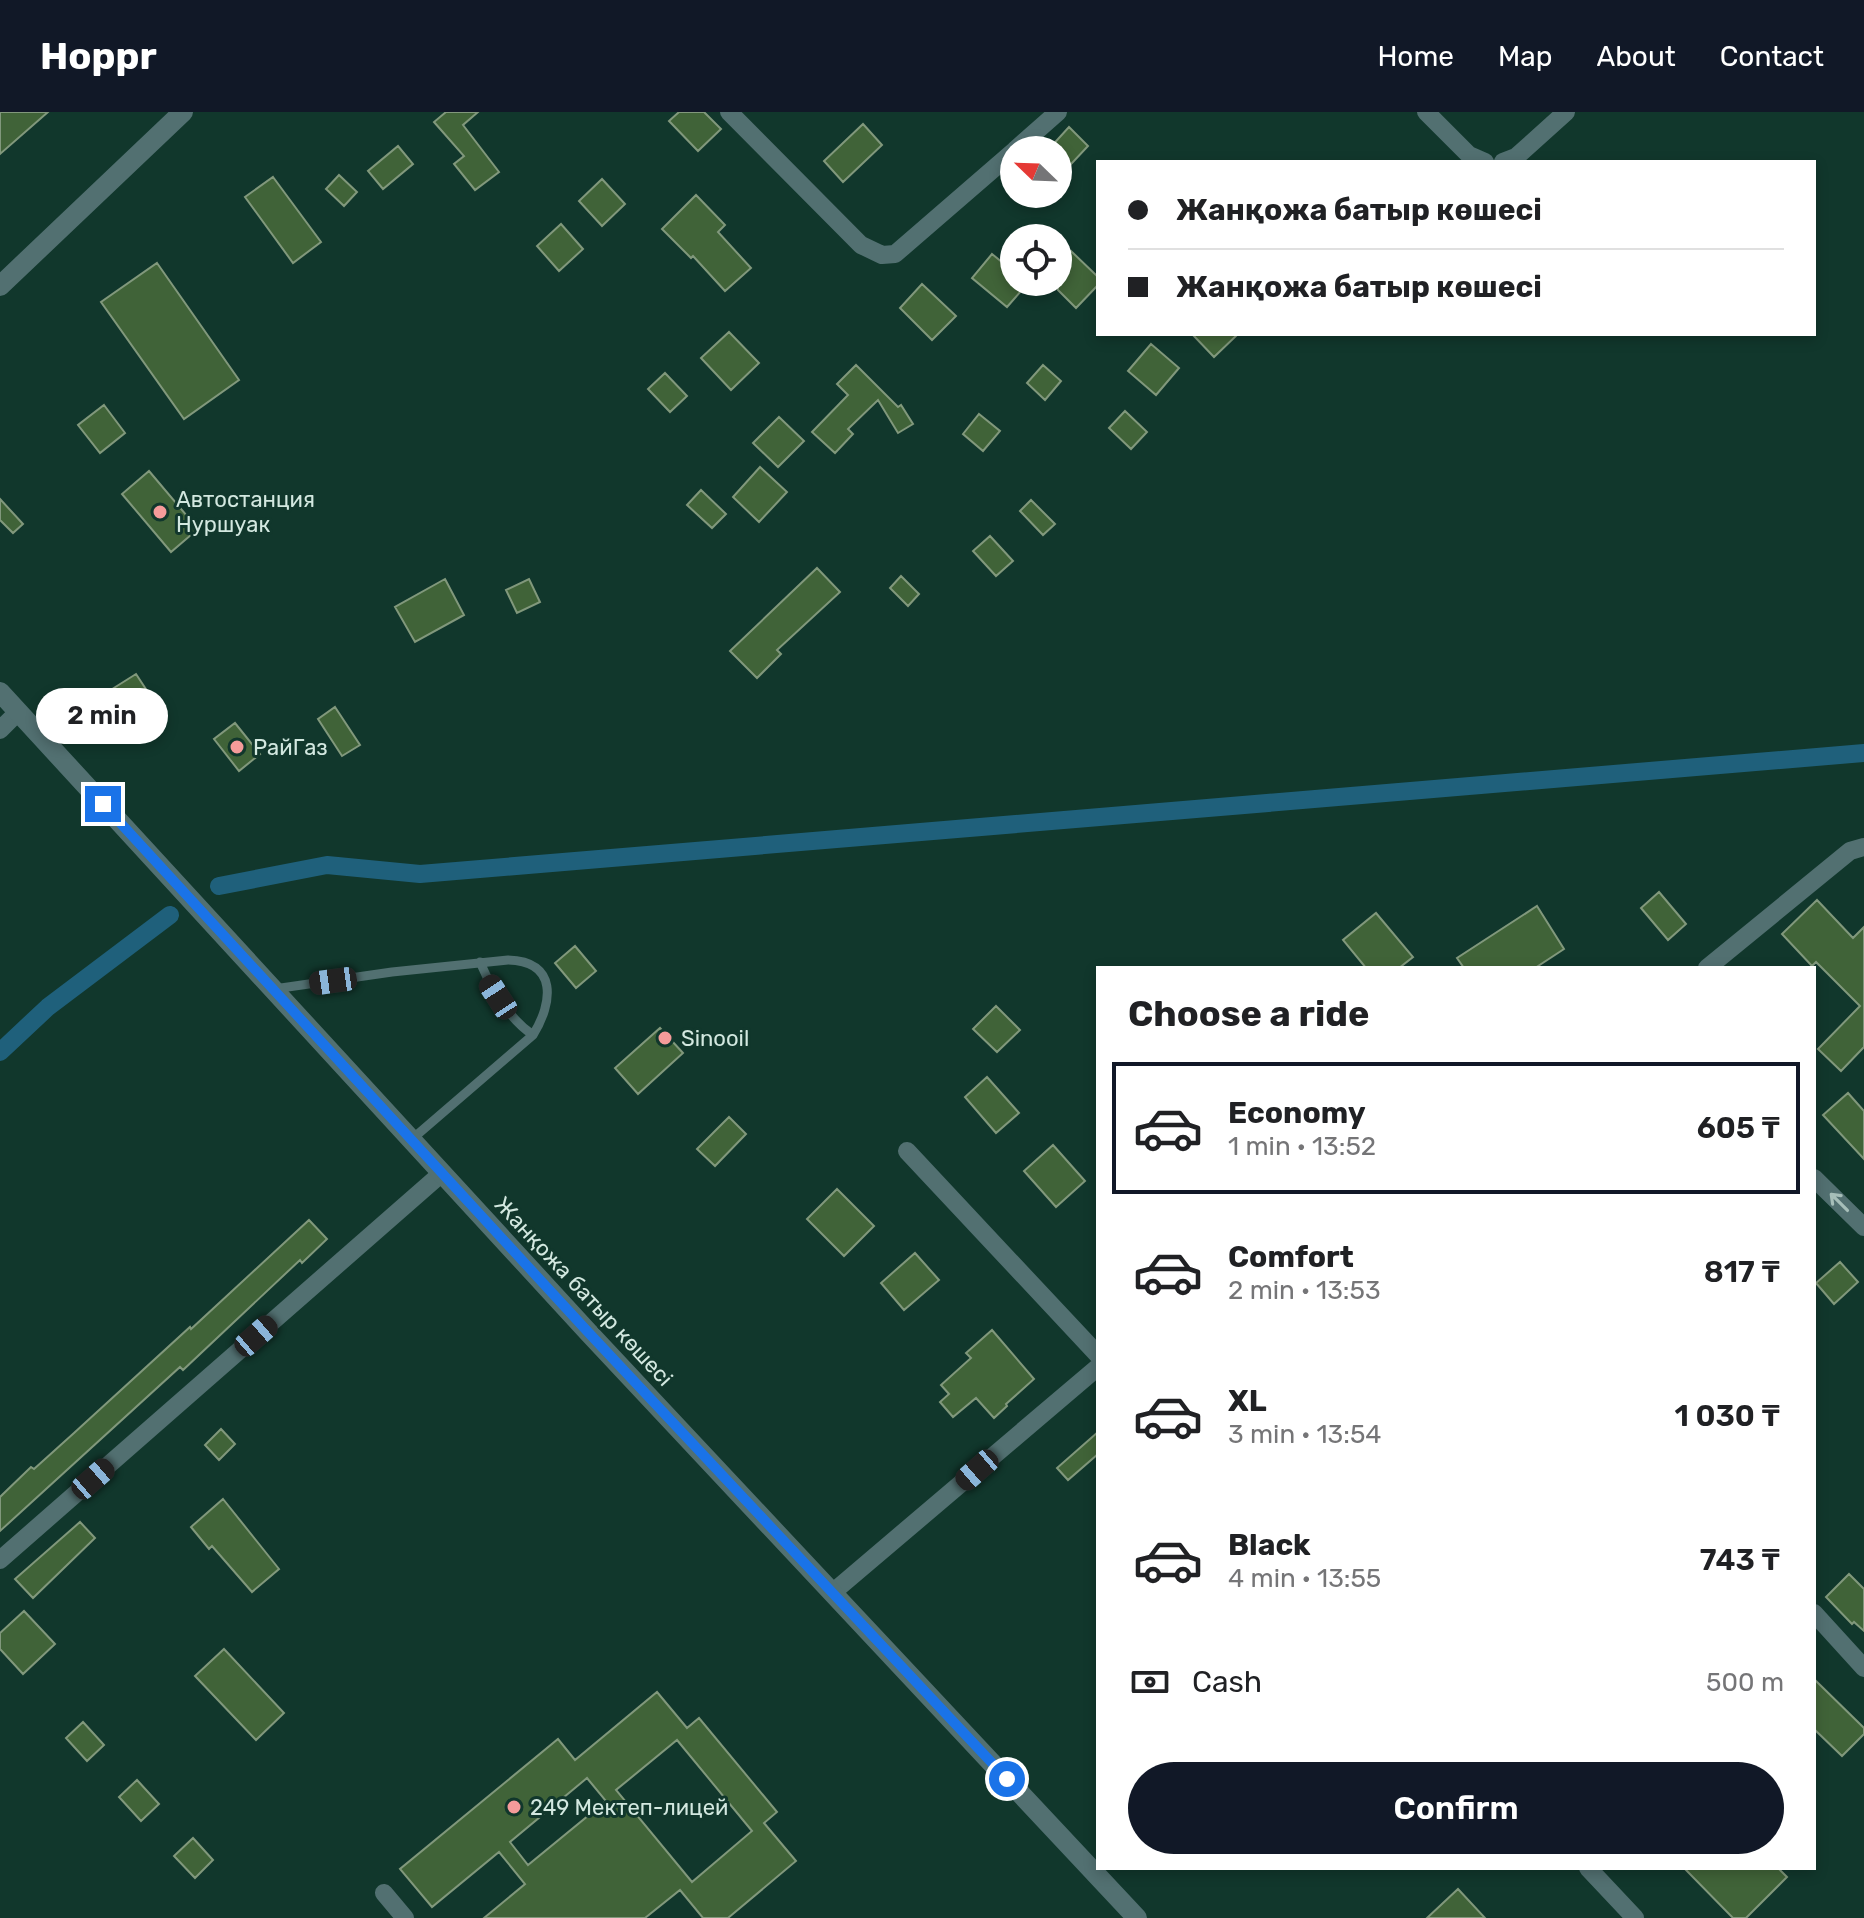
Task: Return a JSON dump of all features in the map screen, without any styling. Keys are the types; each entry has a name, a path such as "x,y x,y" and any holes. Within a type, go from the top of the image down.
{"street":[{"path":"0,286 183,112"},
{"path":"729,112 861,245 882,255 895,254 1000,164"},
{"path":"1032,136 1058,112"},
{"path":"1426,112 1469,155 1480,160"},
{"path":"1508,160 1516,157 1566,112"},
{"name":"Жанқожа батыр көшесі","path":"0,692 411,1140 1137,1918"},
{"path":"0,730 18,712"},
{"path":"1709,966 1850,851 1864,847"},
{"path":"907,1151 1096,1353"},
{"path":"0,1560 442,1173"},
{"path":"1816,1180 1864,1227"},
{"path":"832,1593 1096,1369"},
{"path":"1816,1615 1864,1668"},
{"path":"1590,1870 1635,1918"},
{"path":"384,1893 405,1918"}],"lane":[{"path":"273,989 480,962 521,960 534,967 547,981 549,999 533,1035 411,1140"},
{"path":"480,962 507,1010 518,1025 533,1035"}],"building":[{"path":"0,112 48,112 0,154"},
{"path":"446,112 478,112 463,125 499,172 475,190 454,164 464,156 434,122"},
{"path":"679,112 704,112 721,129 698,151 669,121"},
{"path":"863,124 882,145 843,182 824,161"},
{"path":"1069,127 1088,146 1072,163 1072,136 1061,136"},
{"path":"398,146 413,164 383,189 368,171"},
{"path":"339,175 357,192 344,206 326,189"},
{"path":"273,177 321,242 293,263 245,197"},
{"path":"602,179 625,204 602,226 579,201"},
{"path":"696,195 725,225 718,232 751,268 725,291 693,256 691,258 662,229"},
{"path":"561,224 583,249 559,271 537,246"},
{"path":"1072,252 1096,275 1096,287 1076,308 1064,296 1072,296"},
{"path":"992,254 1000,261 1000,296 1017,296 1007,307 972,278"},
{"path":"157,263 239,380 184,419 101,302"},
{"path":"922,284 956,316 932,340 900,308"},
{"path":"729,332 759,363 731,390 701,358"},
{"path":"1194,336 1236,336 1214,357"},
{"path":"1151,344 1179,368 1156,395 1128,371"},
{"path":"856,365 898,407 901,405 913,424 898,433 878,400 848,429 853,434 835,453 812,432 848,395 837,384"},
{"path":"1043,365 1061,381 1045,400 1027,383"},
{"path":"665,373 687,396 670,412 648,389"},
{"path":"104,405 125,433 100,453 78,425"},
{"path":"1125,411 1147,432 1131,449 1109,428"},
{"path":"979,414 1000,431 983,451 963,434"},
{"path":"779,417 804,441 778,467 753,443"},
{"path":"760,467 787,492 759,522 733,497"},
{"name":"Автостанция Нуршуак","path":"149,471 198,529 171,552 122,494"},
{"path":"701,490 726,514 712,528 687,505"},
{"path":"0,499 23,524 13,533 0,520"},
{"path":"1031,500 1055,524 1043,535 1020,511"},
{"path":"990,536 1013,561 996,576 973,551"},
{"path":"817,568 840,592 777,650 781,654 757,678 730,651"},
{"path":"901,576 919,594 908,606 890,588"},
{"path":"445,579 464,615 415,642 395,607"},
{"path":"529,579 540,602 517,613 506,590"},
{"path":"136,674 157,706 111,735 90,703"},
{"path":"335,707 360,745 342,756 318,719"},
{"name":"РайГаз","path":"235,723 260,754 239,771 214,739"},
{"path":"1659,892 1686,924 1668,940 1641,908"},
{"path":"1817,900 1853,938 1864,927 1864,1047 1841,1071 1818,1049 1860,1006 1816,962 1812,966 1782,934"},
{"path":"1537,906 1564,949 1538,966 1463,966 1457,958"},
{"path":"1376,913 1413,957 1402,966 1364,966 1343,940"},
{"path":"575,946 596,971 576,988 555,963"},
{"path":"996,1006 1020,1030 997,1052 973,1029"},
{"path":"660,1028 683,1053 638,1094 615,1068"},
{"path":"987,1077 1019,1113 996,1133 965,1097"},
{"path":"1848,1093 1864,1111 1864,1159 1823,1115"},
{"path":"729,1117 746,1134 715,1166 697,1149"},
{"path":"1053,1145 1085,1181 1056,1207 1024,1171"},
{"path":"837,1189 874,1226 844,1256 807,1219"},
{"path":"309,1220 327,1239 302,1263 300,1260 183,1370 180,1367 0,1531 0,1497"},
{"path":"915,1253 939,1280 904,1310 881,1283"},
{"path":"1840,1262 1858,1282 1834,1304 1816,1283"},
{"path":"992,1330 1034,1379 994,1418 976,1398 953,1417 940,1402 949,1394 941,1385 971,1358 966,1353"},
{"path":"221,1429 235,1444 219,1460 205,1445"},
{"path":"1096,1434 1096,1456 1068,1480 1057,1468"},
{"path":"223,1499 279,1569 252,1592 191,1527"},
{"path":"80,1522 95,1538 33,1598 15,1579"},
{"path":"1849,1574 1864,1589 1864,1631 1854,1622 1852,1624 1826,1597"},
{"path":"24,1611 55,1644 23,1674 0,1649 0,1633"},
{"path":"224,1649 284,1713 256,1740 195,1676"},
{"path":"1816,1681 1864,1728 1864,1734 1842,1756 1816,1731"},
{"name":"249 Мектеп-лицей","path":"657,1692 687,1728 699,1718 777,1812 764,1823 796,1861 728,1918 703,1918 680,1890 645,1918 484,1918 525,1884 499,1852 432,1907 400,1869 558,1739 575,1760","holes":["677,1740 752,1831 692,1882 616,1790","587,1778 606,1801 528,1865 510,1842"]},
{"path":"83,1722 104,1745 87,1761 66,1738"},
{"path":"137,1780 159,1804 141,1821 119,1797"},
{"path":"193,1838 213,1860 195,1878 174,1856"},
{"path":"1686,1870 1780,1870 1787,1877 1746,1918 1733,1918"},
{"path":"1458,1889 1485,1918 1427,1918"}],"waterway":[{"path":"219,886 327,865 420,874 1864,753"},
{"path":"0,1052 48,1007 170,915"}],"place":[{"name":"Автостанция Нуршуак","path":"160,512"},
{"name":"РайГаз","path":"237,747"},
{"name":"Sinooil","path":"665,1038"},
{"name":"249 Мектеп-лицей","path":"514,1807"}],"route":[{"path":"103,804 588,1332 1007,1779"}]}
